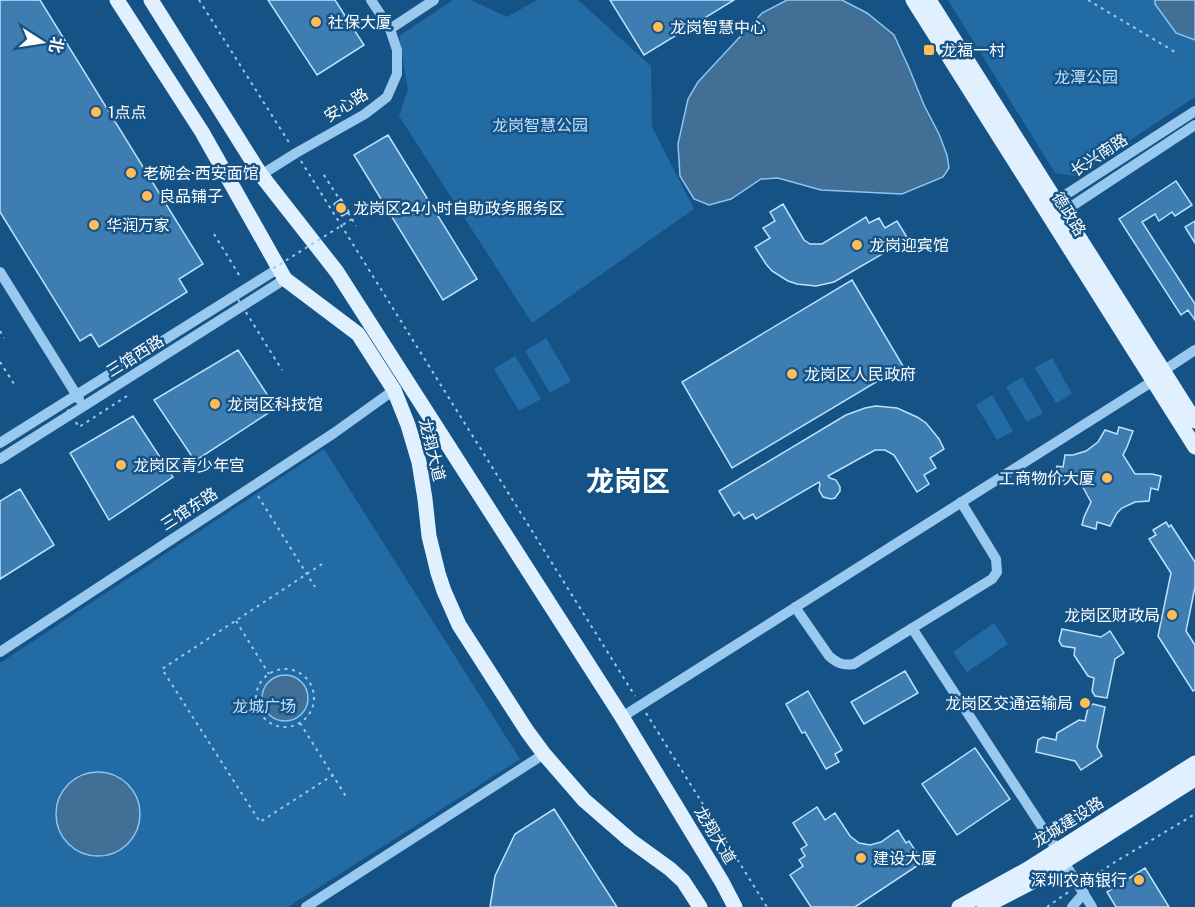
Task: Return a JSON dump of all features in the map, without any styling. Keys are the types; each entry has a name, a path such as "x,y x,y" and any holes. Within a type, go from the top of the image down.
{"main road":[{"name":"龙翔大道","path":"117,0 202,132 282,274 358,334 394,390 419,462 433,555 451,608 459,625 527,731 584,800 683,881 700,907"},
{"name":"龙翔大道","path":"151,0 261,175 337,272 622,717 735,907"},
{"name":"德政路","path":"913,0 1055,209"},
{"name":"德政路","path":"929,0 1158,376 1195,447"},
{"name":"德政路","path":"1158,376 1195,421"},
{"name":"龙城建设路","path":"984,907 1032,882 1060,856 1195,763"},
{"name":"龙城建设路","path":"959,907 1026,870 1060,856 1195,779"},
{"path":"722,882 742,907"}],"street":[{"name":"安心路","path":"261,175 365,114 387,97 397,74 397,50 390,28 371,0"},
{"path":"390,28 434,0"},
{"name":"长兴南路","path":"1055,209 1195,111"},
{"name":"长兴南路","path":"1055,209 1195,125"},
{"path":"0,272 84,406"},
{"name":"三馆西路","path":"2,438 282,274"},
{"name":"三馆西路","path":"0,459 282,274"},
{"path":"622,717 1158,376 1195,350"},
{"name":"三馆东路","path":"0,652 334,433 394,390"},
{"path":"795,607 835,662 854,664 992,579 997,572 996,559 961,502"},
{"path":"912,628 1092,907"},
{"path":"306,907 544,754"},
{"path":"1072,907 1082,889"}],"path":[{"path":"199,0 767,907"},
{"path":"1088,0 1174,52"},
{"path":"322,172 356,226"},
{"path":"127,396 79,427 62,401 352,219"},
{"path":"214,234 245,286"},
{"path":"234,293 282,370"},
{"path":"0,331 4,338"},
{"path":"0,362 16,387"},
{"path":"252,486 315,587"},
{"path":"322,564 162,669 260,822 333,775"},
{"path":"236,621 269,674"},
{"path":"283,669 291,670 309,683 313,705 306,718 300,723 293,726 278,726 271,724 260,714 257,707 257,692 269,674 283,669"},
{"path":"300,723 347,798"},
{"path":"1047,907 1082,889 1115,862 1195,814"}],"green space":[{"name":"龙岗智慧公园","path":"453,0 471,0 507,17 537,0 578,0 651,66 652,127 694,209 532,323 399,116 408,90 399,36"},
{"name":"龙潭公园","path":"948,0 1195,0 1195,97 1076,176 1055,173"},
{"path":"546,338 571,381 550,393 525,351"},
{"path":"515,356 541,399 519,411 494,369"},
{"path":"1052,358 1072,394 1056,403 1035,368"},
{"path":"1022,377 1043,413 1027,422 1006,387"},
{"path":"992,395 1013,431 997,440 976,405"},
{"name":"龙城广场","path":"324,449 520,759 288,907 0,907 0,663"},
{"path":"994,623 1008,644 967,672 953,652"}],"shaded area":[{"path":"787,0 842,0 867,13 894,35 947,155 949,168 943,177 902,194 821,190 778,178 761,179 731,199 709,205 694,199 680,176 678,144 688,99 698,82 762,13"},
{"path":"1155,0 1195,0 1195,40 1176,33 1155,4"},
{"path":"290,675 302,681 307,689 307,707 302,715 294,720 280,721 272,718 265,711 262,693 265,685 272,678"},
{"path":"98,772 121,779 133,791 140,814 133,837 121,849 98,856 75,849 63,837 56,814 63,791 75,779"}],"building":[{"path":"0,0 40,0 203,264 179,279 187,292 99,347 91,334 80,341 0,212"},
{"name":"社保大厦","path":"268,0 335,0 364,45 317,75"},
{"name":"龙岗智慧中心","path":"610,0 734,0 644,55"},
{"path":"388,135 477,279 443,300 354,155"},
{"path":"1176,181 1192,205 1175,216 1172,212 1159,221 1155,214 1142,222 1195,304 1195,320 1188,310 1181,315 1119,219"},
{"name":"龙岗区24小时自助政务服务区","path":"341,199 349,212 342,216 334,204"},
{"name":"龙岗迎宾馆","path":"783,204 804,240 810,244 822,244 866,217 869,223 879,218 885,228 897,221 908,239 834,282 816,286 797,284 772,271 755,247 770,238 763,228 775,221 770,212"},
{"path":"1195,221 1195,243 1185,227"},
{"name":"龙岗区人民政府","path":"852,280 903,366 732,468 682,382"},
{"name":"龙岗区科技馆","path":"238,350 276,408 195,461 154,400"},
{"path":"876,406 897,408 917,417 926,423 939,439 944,449 930,458 936,468 924,475 929,484 917,492 894,455 885,450 875,450 828,476 836,480 840,487 835,498 823,497 819,490 819,482 756,519 753,514 744,519 739,512 734,516 719,491 846,415"},
{"name":"龙岗区青少年宫","path":"133,416 173,477 109,520 70,453"},
{"name":"工商物价大厦","path":"1119,427 1133,431 1123,455 1135,474 1161,476 1158,490 1151,488 1149,501 1135,502 1122,508 1110,526 1097,522 1096,529 1082,525 1091,502 1080,482 1054,480 1057,466 1063,467 1065,455 1086,451 1098,442 1105,430 1117,434"},
{"path":"20,489 54,545 0,579 0,501"},
{"path":"1166,522 1169,527 1171,525 1195,562 1195,587 1186,631 1195,645 1195,690 1193,691 1158,636 1171,573 1149,539 1156,535 1153,530"},
{"path":"1062,629 1101,637 1110,631 1124,653 1115,659 1107,698 1095,696 1092,691 1094,678 1088,676 1074,655 1075,648 1062,646 1059,641"},
{"path":"905,671 918,693 864,724 851,702"},
{"path":"808,691 842,750 835,754 839,762 826,769 786,704"},
{"path":"1093,704 1105,707 1097,747 1102,756 1081,770 1075,761 1036,752 1038,740 1043,737 1056,740 1057,733 1079,720 1085,721 1088,708"},
{"path":"975,748 1010,799 957,835 922,784"},
{"name":"建设大厦","path":"817,807 825,820 835,813 850,836 859,843 870,845 881,842 898,830 906,843 909,841 923,862 855,907 811,907 790,875 803,866 799,860 805,856 801,849 807,845 793,823"},
{"path":"554,809 617,907 490,907 495,876 515,834"},
{"name":"深圳农商银行","path":"1145,868 1169,907 1116,907 1107,892"}],"place":[{"name":"社保大厦","path":"316,22"},
{"name":"龙岗智慧中心","path":"658,27"},
{"name":"龙福一村","path":"929,50"},
{"name":"1点点","path":"96,112"},
{"name":"老碗会·西安面馆","path":"131,173"},
{"name":"良品铺子","path":"147,196"},
{"name":"龙岗区24小时自助政务服务区","path":"341,208"},
{"name":"华润万家","path":"94,225"},
{"name":"龙岗迎宾馆","path":"857,245"},
{"name":"龙岗区人民政府","path":"792,374"},
{"name":"龙岗区科技馆","path":"215,404"},
{"name":"龙岗区青少年宫","path":"121,465"},
{"name":"工商物价大厦","path":"1107,478"},
{"name":"龙岗区财政局","path":"1172,615"},
{"name":"龙岗区交通运输局","path":"1085,703"},
{"name":"建设大厦","path":"861,858"},
{"name":"深圳农商银行","path":"1139,880"}],"district":[{"name":"龙岗区","path":"628,480"}]}
